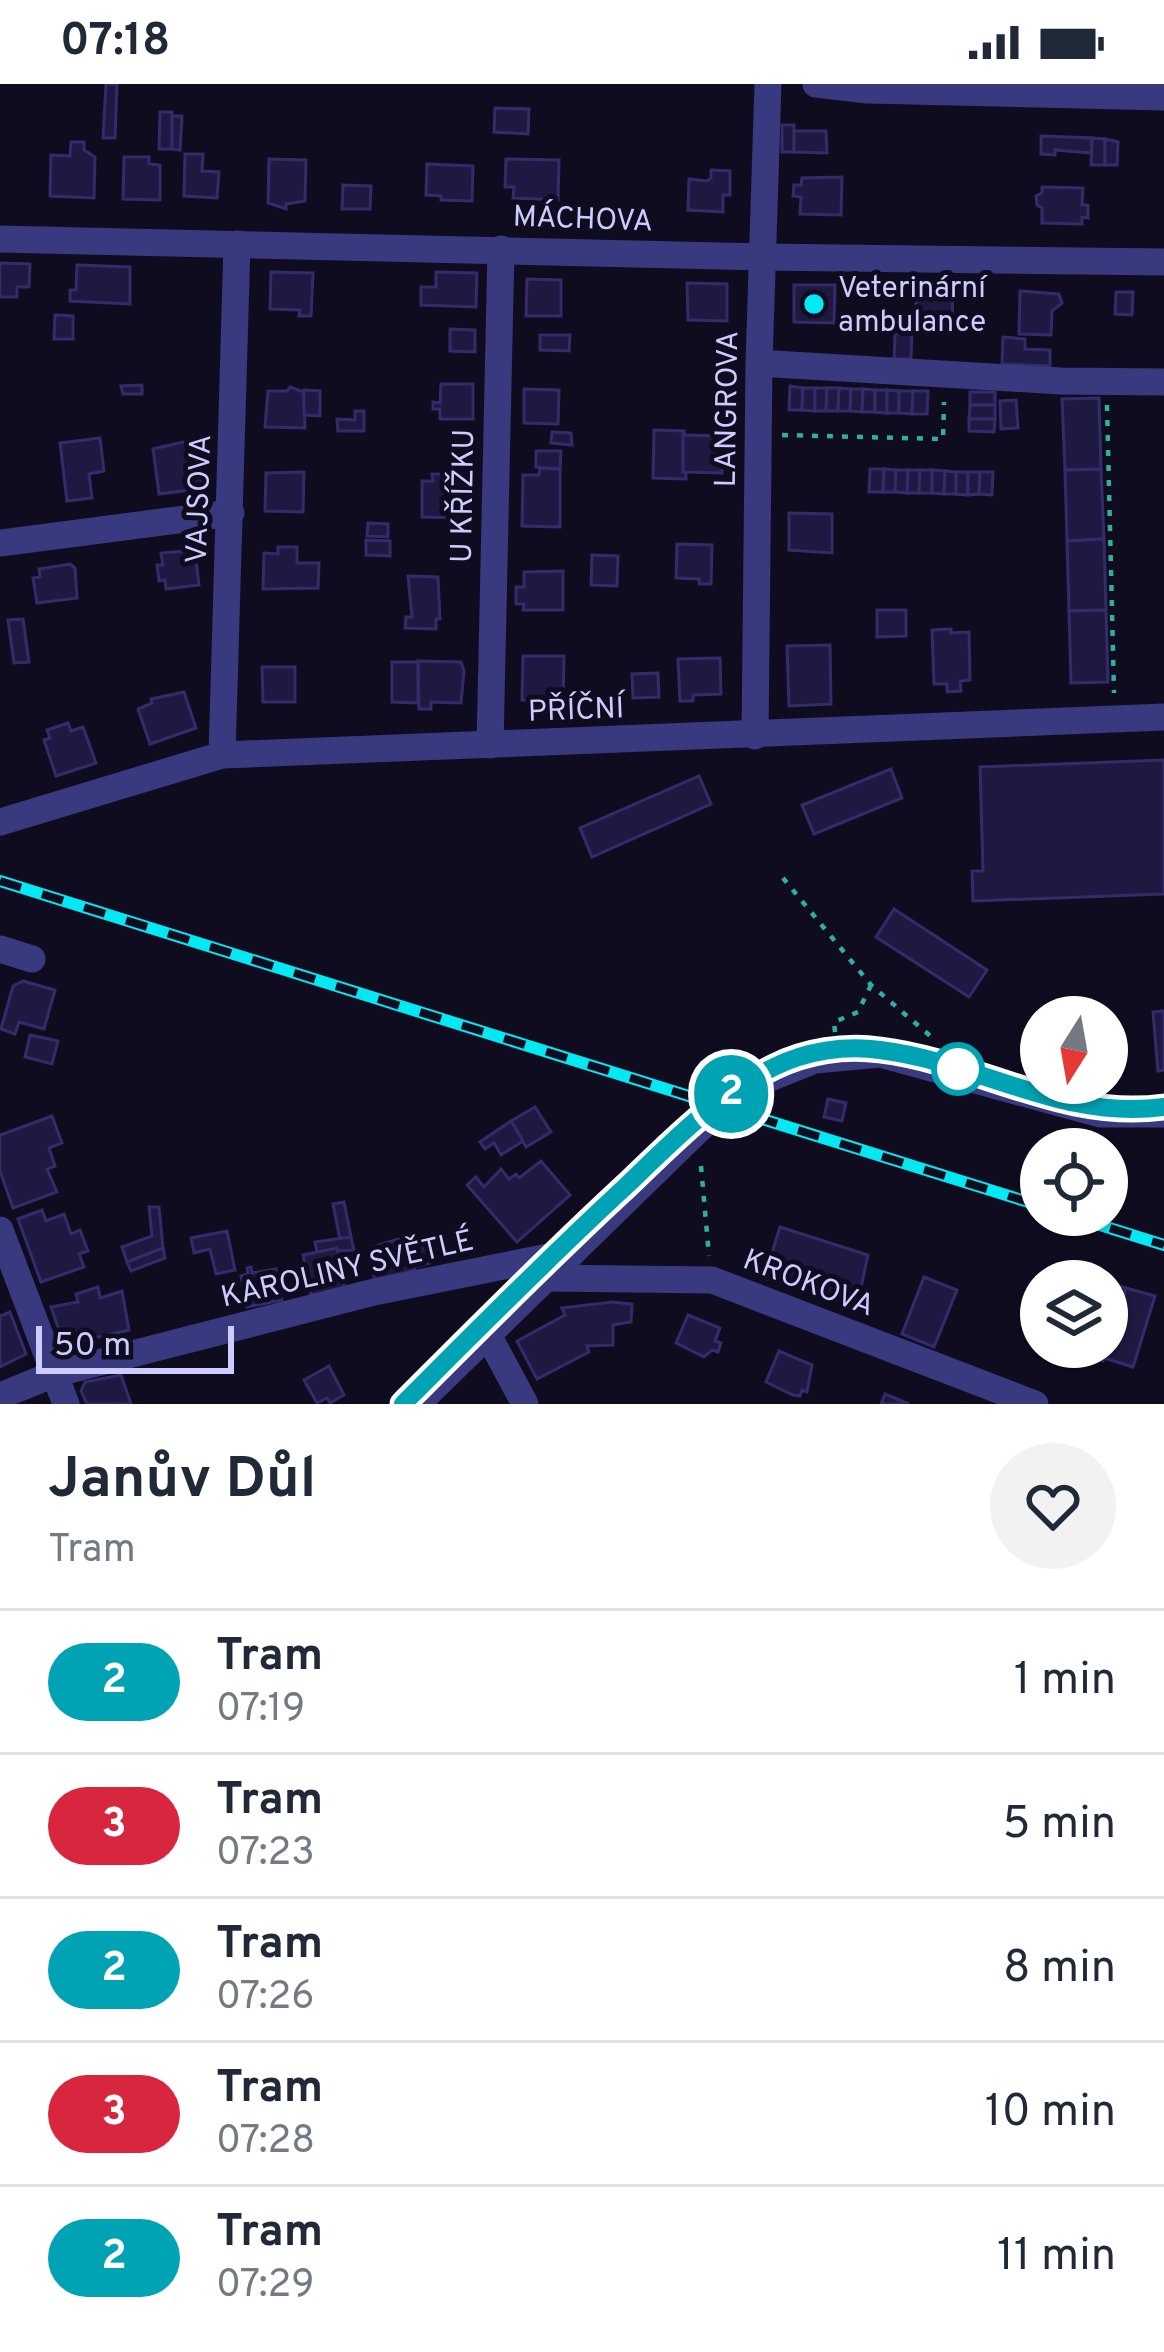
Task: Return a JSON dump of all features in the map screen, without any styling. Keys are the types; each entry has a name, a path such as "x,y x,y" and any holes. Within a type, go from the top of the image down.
{"street":[{"name":"LANGROVA","path":"755,736 768,84"},
{"path":"816,84 1164,97"},
{"name":"MÁCHOVA","path":"0,239 1164,262"},
{"name":"VAJSOVA","path":"222,755 237,244"},
{"name":"U KŘÍŽKU","path":"490,745 501,248"},
{"path":"759,363 1164,382"},
{"path":"0,542 231,513"},
{"name":"PŘÍČNÍ","path":"0,822 222,755 1164,717"},
{"path":"0,949 32,959"},
{"path":"417,1404 698,1130 750,1086 815,1060 880,1054 1100,1114 1164,1114"},
{"path":"0,1230 66,1404"},
{"name":"KAROLINY SVĚTLÉ","path":"0,1396 54,1374 374,1292 573,1252"},
{"name":"KROKOVA","path":"548,1278 712,1280 1035,1404"},
{"path":"489,1336 525,1404"}],"path":[{"path":"758,434 943,439 945,374"},
{"path":"1106,381 1115,719"},
{"path":"783,878 871,985 936,1041"},
{"path":"836,1055 834,1022 858,1012 871,985"},
{"path":"698,1130 712,1280"}],"building":[{"path":"106,84 117,84 115,138 103,138"},
{"path":"495,108 529,109 528,134 494,132"},
{"path":"160,112 172,112 172,149 159,149"},
{"path":"172,116 182,116 180,150 172,149"},
{"path":"782,125 794,125 794,152 782,152"},
{"path":"794,131 826,131 827,153 794,152"},
{"path":"1041,136 1092,138 1092,153 1055,150 1055,155 1041,154"},
{"path":"1092,138 1105,139 1105,165 1091,165"},
{"path":"1105,139 1118,142 1117,165 1105,165"},
{"path":"71,142 84,142 84,150 95,157 94,198 50,196 51,155 70,156"},
{"path":"185,154 203,154 202,171 219,172 217,198 184,196"},
{"path":"124,157 149,157 149,164 160,165 160,200 123,199"},
{"path":"269,159 306,160 305,201 286,204 286,209 268,203"},
{"path":"506,159 559,160 558,200 513,198 514,187 505,187"},
{"path":"427,164 473,166 472,201 426,195"},
{"path":"711,170 730,171 730,195 723,195 723,212 688,210 689,179 707,181"},
{"path":"842,177 841,215 800,214 801,197 793,196 794,185 801,185 802,178"},
{"path":"343,185 371,186 370,209 342,209"},
{"path":"1042,187 1083,188 1082,205 1088,205 1088,218 1082,217 1082,224 1042,223 1036,196"},
{"path":"0,263 30,264 29,287 17,287 17,297 0,297"},
{"path":"77,265 130,267 130,304 70,301 70,290 76,290"},
{"path":"271,272 313,273 311,316 299,316 300,310 270,309"},
{"path":"436,272 477,273 476,307 421,305 421,287 436,287"},
{"path":"527,279 561,280 561,316 526,316"},
{"path":"687,283 727,284 727,321 688,320"},
{"name":"Veterinární ambulance","path":"794,285 835,285 834,323 794,322"},
{"path":"916,288 953,288 952,325 916,324"},
{"path":"1020,291 1059,294 1062,303 1052,311 1051,335 1019,334"},
{"path":"1116,292 1133,292 1132,315 1115,314"},
{"path":"55,315 73,316 73,339 54,339"},
{"path":"450,329 475,330 475,352 450,351"},
{"path":"912,333 911,359 894,359 895,334"},
{"path":"540,335 570,335 569,351 540,350"},
{"path":"1003,337 1025,339 1025,349 1050,350 1050,366 1002,364"},
{"path":"441,384 473,384 473,419 440,419 440,409 433,409 433,402 440,403"},
{"path":"142,385 142,394 123,394 121,386"},
{"path":"790,386 803,388 802,410 789,410"},
{"path":"290,387 304,392 305,428 265,427 268,391"},
{"path":"803,388 815,388 815,411 802,410"},
{"path":"815,388 827,388 826,411 815,411"},
{"path":"827,388 839,388 838,411 826,411"},
{"path":"839,388 851,389 850,411 838,411"},
{"path":"524,389 559,390 558,424 524,423"},
{"path":"851,389 863,389 862,412 850,411"},
{"path":"863,389 875,390 875,412 862,412"},
{"path":"304,390 320,391 320,416 304,415"},
{"path":"875,390 887,390 887,413 875,412"},
{"path":"887,390 899,391 899,413 887,413"},
{"path":"899,391 913,391 912,414 899,413"},
{"path":"913,391 928,391 927,414 912,414"},
{"path":"970,392 995,392 995,405 970,405"},
{"path":"1099,398 1101,469 1065,470 1062,399"},
{"path":"1016,400 1018,428 1001,429 1000,401"},
{"path":"970,405 995,405 995,419 969,419"},
{"path":"355,411 364,411 364,431 338,431 337,419 355,420"},
{"path":"969,419 995,419 994,432 969,431"},
{"path":"654,430 684,431 686,479 653,478"},
{"path":"552,432 571,433 572,445 551,443"},
{"path":"683,435 723,436 722,473 683,472"},
{"path":"100,438 104,471 89,474 92,498 67,501 60,443"},
{"path":"196,439 202,485 159,494 153,449"},
{"path":"536,451 561,451 560,469 536,467"},
{"path":"540,468 560,469 560,527 522,526 523,475 539,475"},
{"path":"870,469 884,469 883,492 869,492"},
{"path":"884,469 896,470 895,492 883,492"},
{"path":"1101,469 1104,539 1067,541 1065,470"},
{"path":"896,470 908,470 907,493 895,492"},
{"path":"908,470 920,470 919,493 907,493"},
{"path":"920,470 932,470 932,493 919,493"},
{"path":"932,470 945,471 944,494 932,493"},
{"path":"945,471 956,472 956,494 944,494"},
{"path":"304,472 303,512 265,511 266,473"},
{"path":"956,472 968,472 968,495 956,494"},
{"path":"968,472 980,472 979,494 968,495"},
{"path":"980,472 993,472 992,495 979,494"},
{"path":"432,474 447,474 448,481 458,481 458,488 463,488 463,518 422,517 422,481 433,481"},
{"path":"789,513 832,514 832,553 789,550"},
{"path":"368,523 388,524 388,537 367,536"},
{"path":"1104,539 1106,610 1069,611 1067,541"},
{"path":"366,540 390,541 390,556 366,555"},
{"path":"677,544 712,545 711,584 676,578"},
{"path":"278,547 297,547 297,563 319,563 318,588 263,589 264,553 278,554"},
{"path":"195,550 199,585 166,589 165,580 159,581 161,553"},
{"path":"592,555 618,556 617,586 591,585"},
{"path":"70,564 75,568 77,598 37,603 33,578 40,577 39,569"},
{"path":"563,571 563,610 523,610 524,604 516,604 516,587 524,587 524,572"},
{"path":"408,576 438,577 440,619 436,619 436,629 405,628 406,617 412,617"},
{"path":"877,610 906,610 906,636 877,637"},
{"path":"1106,610 1108,682 1071,683 1069,611"},
{"path":"23,619 29,662 14,663 8,620"},
{"path":"951,629 951,633 969,632 970,680 960,681 961,691 947,692 947,684 934,684 932,630"},
{"path":"830,645 831,704 789,706 787,646"},
{"path":"523,656 564,656 563,701 522,700"},
{"path":"720,658 721,694 693,695 693,701 680,701 678,659"},
{"path":"418,661 461,662 461,703 431,702 431,709 419,709"},
{"path":"392,662 418,662 418,703 392,702"},
{"path":"262,667 295,667 295,702 263,702"},
{"path":"658,673 659,697 633,698 632,674"},
{"path":"184,692 196,728 150,744 138,709 152,703 151,699"},
{"path":"68,723 71,731 83,727 96,763 56,776 44,740 50,738 47,730"},
{"path":"1164,760 1164,894 973,901 972,871 983,871 980,767"},
{"path":"891,769 902,798 814,834 802,805"},
{"path":"699,776 711,804 592,857 580,828"},
{"path":"894,909 987,970 969,997 876,937"},
{"path":"23,981 55,990 44,1029 19,1022 15,1034 1,1029 13,986"},
{"path":"1164,1011 1164,1070 1158,1071 1153,1012"},
{"path":"30,1035 58,1041 52,1064 25,1057"},
{"path":"828,1099 846,1103 842,1121 824,1117"},
{"path":"535,1107 551,1132 526,1147 511,1121"},
{"path":"52,1116 62,1143 49,1148 55,1166 47,1169 57,1192 13,1208 0,1171 0,1135"},
{"path":"511,1121 523,1141 501,1155 494,1143 485,1149 480,1142"},
{"path":"541,1161 570,1195 517,1242 467,1185 476,1177 484,1187 501,1169 509,1179 516,1174 519,1178"},
{"path":"344,1202 351,1237 340,1240 333,1204"},
{"path":"149,1207 159,1207 163,1248 127,1262 122,1247 152,1236"},
{"path":"42,1210 46,1221 64,1214 71,1234 80,1230 88,1251 79,1254 84,1267 41,1282 18,1219"},
{"path":"780,1227 868,1255 857,1306 764,1278"},
{"path":"227,1231 235,1270 216,1274 210,1249 194,1253 191,1238"},
{"path":"351,1237 354,1250 317,1252 315,1242"},
{"path":"405,1237 415,1270 375,1281 372,1247"},
{"path":"422,1240 430,1263 414,1267 407,1244"},
{"path":"163,1248 165,1258 131,1271 127,1262"},
{"path":"337,1248 345,1290 311,1295 303,1255"},
{"path":"251,1267 252,1273 276,1269 282,1300 247,1307 241,1276"},
{"path":"924,1277 957,1290 934,1347 902,1334"},
{"path":"98,1287 100,1298 122,1291 129,1330 64,1345 51,1307 78,1302 76,1294"},
{"path":"1128,1289 1155,1296 1133,1367 1128,1365"},
{"path":"632,1304 631,1322 613,1325 613,1345 587,1346 589,1352 537,1379 517,1341 565,1315 562,1308"},
{"path":"10,1312 26,1354 0,1367 0,1316"},
{"path":"688,1315 720,1328 715,1341 721,1343 718,1352 712,1350 704,1357 676,1343"},
{"path":"779,1351 812,1365 807,1392 802,1390 800,1396 766,1382"},
{"path":"329,1366 344,1395 330,1403 327,1398 317,1403 304,1380"},
{"path":"121,1375 131,1404 87,1404 81,1391 85,1382"},
{"path":"885,1394 909,1404 881,1404"}],"tram line":[{"name":"2","path":"403,1404 704,1114 755,1077 796,1058 848,1048 876,1049 922,1058 1066,1104 1122,1110 1164,1107"},
{"path":"403,1404 677,1138 733,1092 786,1061 826,1051 880,1050 1091,1106 1164,1107"}],"railway":[{"path":"0,881 1020,1199"},
{"path":"1128,1234 1164,1245"}],"place":[{"name":"Veterinární ambulance","path":"814,304"}]}
